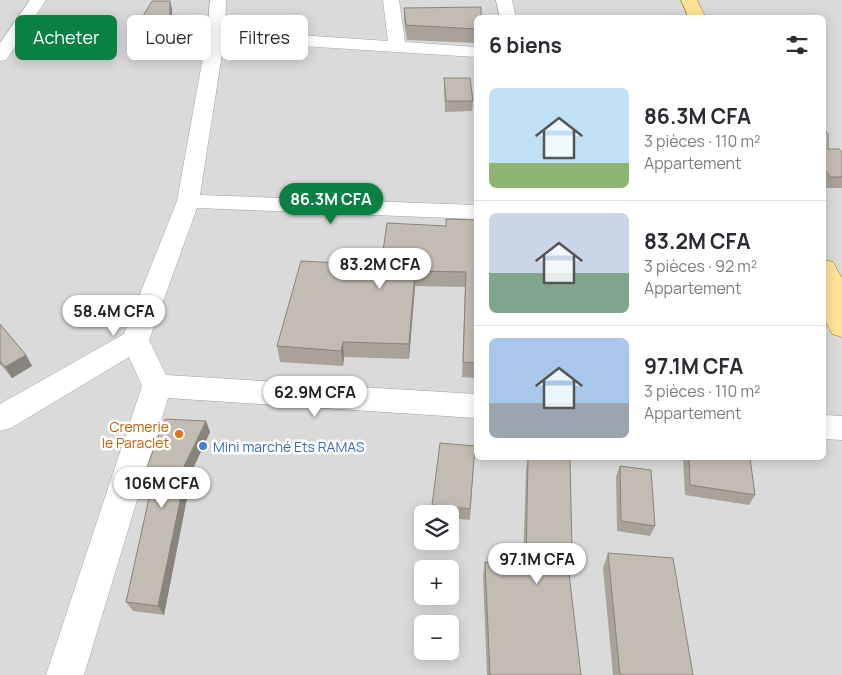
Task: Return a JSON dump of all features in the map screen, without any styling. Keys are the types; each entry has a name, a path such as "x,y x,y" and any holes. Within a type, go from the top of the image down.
{"main road":[{"path":"689,0 696,15"},
{"path":"826,272 842,301"},
{"path":"826,299 842,327"}],"street":[{"path":"0,56 38,0"},
{"path":"0,418 135,340 188,201 216,35 218,0"},
{"path":"391,0 397,46"},
{"path":"504,0 507,15"},
{"path":"216,35 474,52"},
{"path":"188,201 474,212"},
{"path":"64,675 157,386 135,340"},
{"path":"157,386 474,406"},
{"path":"826,427 842,428"}],"shaded area":[{"path":"0,0 842,0 842,675 0,675"}],"building":[{"path":"152,1 170,1 170,15 144,15"},
{"path":"481,7 481,15 474,15 474,29 406,25 404,8"},
{"path":"444,78 470,78 473,101 446,101"},
{"path":"826,132 828,134 828,149 839,149 842,152 842,177 830,177 826,171"},
{"path":"446,219 474,220 474,363 463,362 466,272 415,271 409,344 343,342 341,351 277,346 301,261 381,265 387,223 446,226"},
{"path":"0,324 26,355 5,367 0,361"},
{"path":"165,419 206,421 174,487 183,487 158,606 126,602 155,471 146,470"},
{"path":"440,443 474,446 470,509 459,508 459,505 432,505"},
{"path":"528,460 570,460 572,549 566,548 581,675 490,675 485,562 526,563"},
{"path":"689,460 750,460 755,495 690,485"},
{"path":"620,466 651,470 655,526 621,521"},
{"path":"608,553 673,558 693,675 620,675"}],"place":[{"name":"Cremerie le Paraclet","path":"179,434"},
{"name":"Mini marché Ets RAMAS","path":"203,446"}]}
